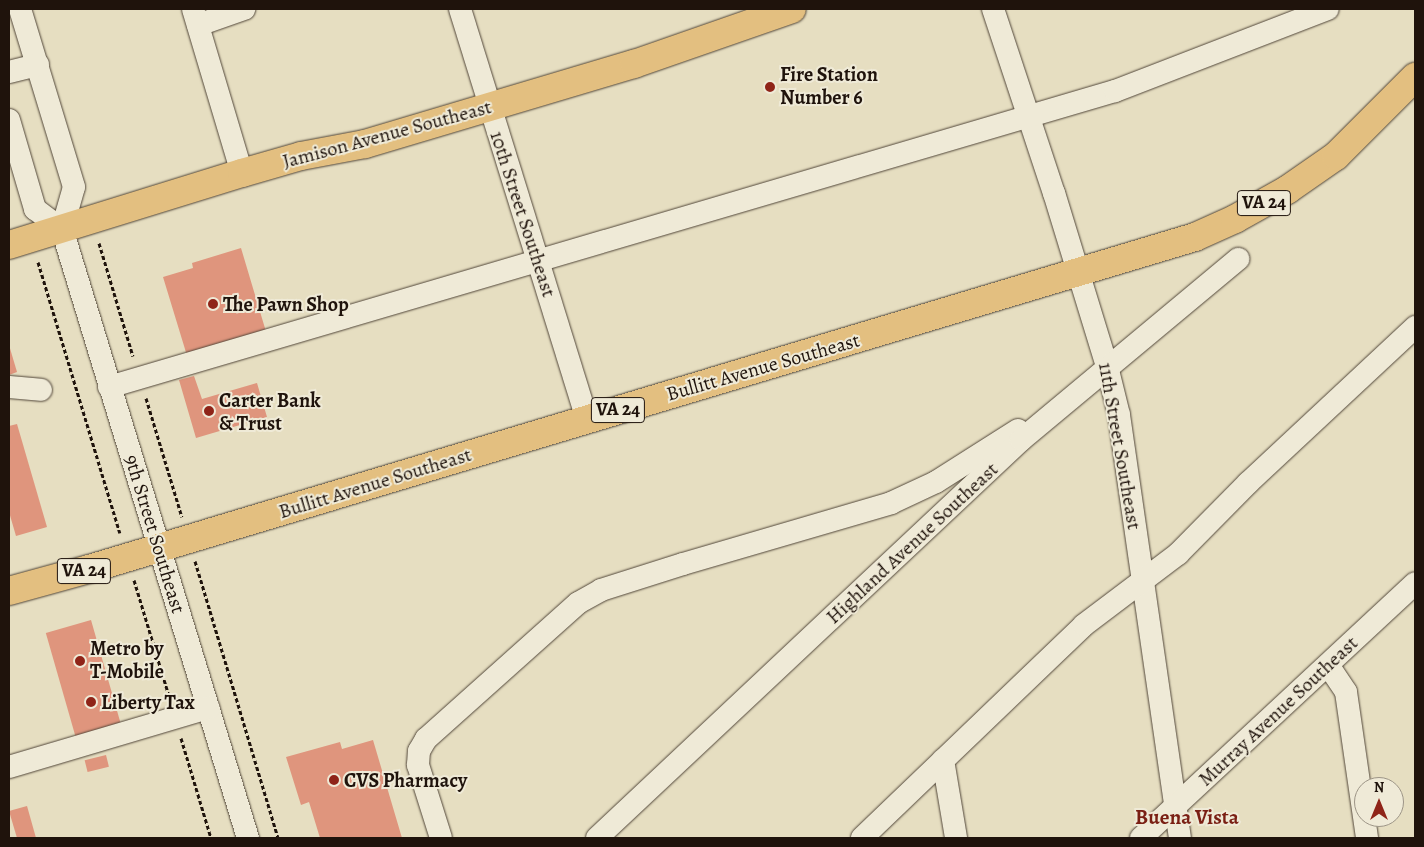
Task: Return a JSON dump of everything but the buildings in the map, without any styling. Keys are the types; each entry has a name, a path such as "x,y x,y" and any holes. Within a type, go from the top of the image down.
{"main road":[{"name":"Jamison Avenue Southeast","path":"20,242 301,156 365,144 488,108 691,46 792,9"},
{"name":"Bullitt Avenue Southeast","path":"9,591 127,558 587,419 1078,274 1195,237 1235,219 1287,190 1336,156 1415,77"}],"street":[{"path":"9,120 35,209 62,229 74,187 20,9"},
{"path":"242,173 195,17 244,9"},
{"name":"10th Street Southeast","path":"460,9 488,108 587,419"},
{"name":"11th Street Southeast","path":"993,9 1107,366 1119,415 1180,838"},
{"path":"110,387 538,263 1028,115 1115,91 1328,9"},
{"path":"9,72 38,66"},
{"name":"9th Street Southeast","path":"62,229 248,838"},
{"name":"Highland Avenue Southeast","path":"597,838 1070,397 1238,259"},
{"path":"862,838 1084,625 1178,554 1248,484 1415,327"},
{"path":"9,387 41,390"},
{"path":"441,838 418,765 419,751 426,739 578,603 601,590 891,503 936,482 1070,397"},
{"name":"Murray Avenue Southeast","path":"1141,838 1415,583"},
{"path":"1328,665 1346,692 1367,838"},
{"path":"9,767 208,708"},
{"path":"943,760 956,838"}],"path":[{"path":"92,220 278,838"},
{"path":"20,242 127,558 211,838"}],"place":[{"name":"Fire Station Number 6","path":"770,87"},
{"name":"The Pawn Shop","path":"213,304"},
{"name":"Carter Bank & Trust","path":"209,411"},
{"name":"Metro by T-Mobile","path":"80,661"},
{"name":"Liberty Tax","path":"91,702"},
{"name":"CVS Pharmacy","path":"334,780"}],"district":[{"name":"Buena Vista","path":"1187,817"}]}
